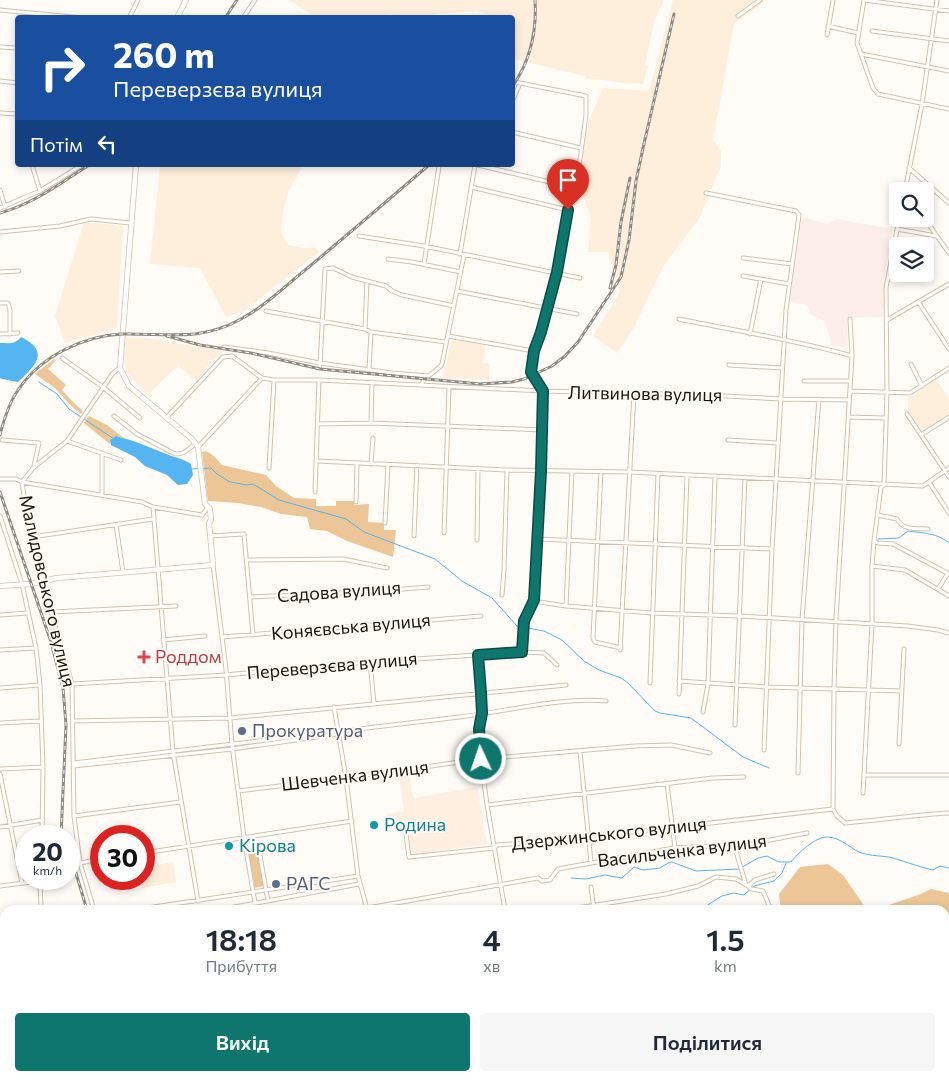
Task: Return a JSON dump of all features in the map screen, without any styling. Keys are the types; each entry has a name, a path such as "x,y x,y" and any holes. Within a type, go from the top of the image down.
{"main road":[{"path":"178,15 186,0"},
{"path":"0,586 31,584 42,580 157,568 213,565 208,524 211,520 210,509 207,506 196,446 167,417 129,386 120,368 136,167"}],"street":[{"path":"130,15 138,0"},
{"path":"245,15 255,0"},
{"path":"738,16 760,0"},
{"path":"827,35 833,0"},
{"path":"949,11 864,0 857,43 873,88 878,94 949,109"},
{"path":"907,182 922,104 937,0"},
{"path":"0,10 52,15"},
{"path":"828,26 858,33"},
{"path":"872,32 949,41"},
{"path":"0,47 15,48"},
{"path":"861,54 949,71"},
{"path":"0,81 15,83"},
{"path":"515,82 586,96 582,152 575,188 568,210 557,272 534,351 531,372 543,391 541,471 533,602 524,621 522,652"},
{"path":"515,95 520,83"},
{"path":"0,113 15,114"},
{"path":"515,133 581,148"},
{"path":"33,167 40,191"},
{"path":"0,208 40,191 79,167"},
{"path":"424,264 439,167"},
{"path":"421,385 424,379 441,366 461,272 471,187 476,167"},
{"path":"486,167 575,188"},
{"path":"909,168 949,203"},
{"path":"471,187 568,210"},
{"path":"0,190 5,206"},
{"path":"706,192 796,211 799,215 789,284 782,368 768,618 764,750"},
{"path":"0,232 60,226 91,219 130,223"},
{"path":"863,792 872,624 872,566 874,541 884,484 887,392 886,288 898,227"},
{"path":"931,227 949,253"},
{"path":"897,230 937,236"},
{"path":"359,236 426,246 580,278"},
{"path":"743,258 792,264"},
{"path":"388,259 461,272"},
{"path":"320,365 325,269 333,268 352,277 386,286 402,295 454,306"},
{"path":"0,272 19,271"},
{"path":"743,276 789,284"},
{"path":"750,334 761,279"},
{"path":"365,329 367,281"},
{"path":"887,320 949,284"},
{"path":"457,291 576,314"},
{"path":"0,303 8,303 10,310 10,334"},
{"path":"919,303 949,349"},
{"path":"266,311 322,320 371,332 446,342"},
{"path":"680,319 815,346 852,356"},
{"path":"850,319 852,356 834,690 833,809 837,816 845,823 949,812"},
{"path":"368,370 371,332"},
{"path":"0,334 18,333"},
{"path":"448,336 534,351"},
{"path":"224,347 268,352 320,365 428,376"},
{"path":"114,416 137,434 174,454 180,454 196,446 262,378 232,356 223,357 167,417"},
{"path":"62,358 103,387 140,418"},
{"path":"911,364 922,386"},
{"path":"729,365 782,368"},
{"name":"Малидовського вулиця","path":"75,825 72,684 42,580 22,482 34,467 67,441 113,373 120,368"},
{"path":"850,391 910,393 949,368"},
{"name":"Литвинова вулиця","path":"262,378 274,380 372,382 449,388 849,400"},
{"path":"269,468 274,380"},
{"path":"315,492 319,380"},
{"path":"804,381 850,381"},
{"path":"371,423 372,382"},
{"path":"444,533 449,388"},
{"path":"601,471 593,638 595,642 620,649 634,393"},
{"path":"798,773 802,620 819,399"},
{"path":"907,414 949,477"},
{"path":"848,417 886,418"},
{"path":"920,435 949,417"},
{"path":"318,424 371,423 448,428 542,430"},
{"path":"371,464 373,438"},
{"path":"2,440 39,443 34,467"},
{"path":"728,440 778,443"},
{"path":"67,441 121,460"},
{"path":"102,454 102,495"},
{"path":"317,462 507,470 629,472 923,486 949,468"},
{"path":"356,502 357,464"},
{"path":"385,524 388,465"},
{"path":"414,536 416,465"},
{"path":"477,540 478,468"},
{"path":"502,594 507,470"},
{"path":"566,606 572,471"},
{"path":"650,683 658,474"},
{"path":"679,694 687,476"},
{"path":"703,712 708,684 715,476"},
{"path":"735,725 745,477"},
{"path":"1,479 16,479 22,482 142,502 153,507 202,515 207,506"},
{"path":"929,482 949,513"},
{"path":"153,507 173,753 198,901"},
{"path":"878,515 897,519 900,525 906,528 928,529"},
{"path":"0,516 22,584 36,648 40,685 43,825"},
{"path":"32,538 153,519"},
{"path":"116,525 123,572"},
{"path":"210,536 244,534 253,635"},
{"path":"538,539 772,548"},
{"path":"874,541 893,544 948,573 938,589"},
{"path":"246,560 342,559 387,568"},
{"path":"213,565 226,675 232,747 255,903"},
{"path":"872,566 905,570 949,596"},
{"name":"Садова вулиця","path":"251,597 428,587"},
{"path":"533,602 652,613 837,621 938,630 949,633"},
{"path":"51,612 176,606"},
{"path":"0,615 28,613"},
{"name":"Коняєвська вулиця","path":"222,637 481,616"},
{"path":"163,640 205,636"},
{"path":"0,650 36,648"},
{"path":"899,744 904,649"},
{"name":"Переверзєва вулиця","path":"72,684 166,677 226,675 370,662 522,652 544,653 557,665"},
{"path":"478,655 482,713 479,729 481,759 504,905"},
{"path":"370,662 374,704"},
{"path":"679,681 737,686 902,691"},
{"path":"0,688 40,685"},
{"path":"73,721 230,718 566,685"},
{"path":"74,764 232,747 472,716 552,703 590,700 606,701"},
{"path":"334,707 346,778 359,884 366,905"},
{"path":"0,723 40,721"},
{"name":"Шевченка вулиця","path":"238,791 481,759 635,746 671,745 710,753"},
{"path":"580,752 591,862"},
{"path":"0,769 43,767"},
{"path":"0,774 15,849"},
{"path":"864,775 949,775"},
{"path":"487,805 714,778 744,777"},
{"path":"667,784 675,848"},
{"path":"74,816 180,802"},
{"name":"Дзержинського вулиця","path":"406,834 409,857 494,848 497,845 553,841 833,809"},
{"path":"0,827 43,820"},
{"path":"155,850 352,821"},
{"name":"Васильченка вулиця","path":"389,905 538,878 542,881 550,880 558,869 591,862 675,848 762,843 807,833"},
{"path":"734,845 749,887"},
{"path":"259,850 268,901"},
{"path":"80,863 90,861"},
{"name":"Малидовського вулиця","path":"80,863 93,905"},
{"path":"749,887 755,880 774,874"},
{"path":"170,905 358,876"},
{"path":"609,905 698,886 716,877 736,879 749,887 763,891 769,905"},
{"path":"0,886 15,884"},
{"path":"250,905 359,884"},
{"path":"591,887 594,905"},
{"path":"40,890 41,905"}],"shaded area":[{"path":"289,0 664,0 654,21 645,65 648,66 643,84 595,80 515,59 515,15 489,15 477,11 433,15 311,14"},
{"path":"673,0 767,0 734,24 713,140 721,151 721,166 699,219 664,265 633,329 617,353 593,336 620,292 608,252 588,252 591,219 582,192 584,177 581,176 584,160 583,146 586,128 603,88 649,91"},
{"path":"160,167 302,167 289,191 283,210 281,233 288,245 315,248 319,252 244,311 226,317 200,268 150,264"},
{"path":"802,217 827,224 837,219 893,229 892,237 889,237 889,252 884,280 883,317 847,318 848,348 831,346 829,333 823,320 810,314 807,305 789,301"},
{"path":"84,222 123,226 117,328 65,343 55,316"},
{"path":"126,338 146,338 222,351 197,382 178,365 148,395 126,371 124,353"},
{"path":"452,338 486,345 483,363 490,364 489,380 443,378"},
{"path":"54,359 56,360 48,369 66,385 62,390 83,411 81,414 55,388 35,374"},
{"path":"936,379 949,399 949,415 923,432 908,409 908,398"},
{"path":"89,416 107,425 124,438 116,436 112,439 111,445 84,423"},
{"path":"206,451 214,456 222,465 266,475 276,486 294,498 316,499 316,506 336,506 336,501 355,501 354,505 369,504 368,522 384,523 384,530 396,530 393,557 347,541 327,531 310,529 307,517 281,514 261,507 238,503 208,501 202,452"},
{"path":"409,774 413,798 477,787 487,844 411,855 407,826 389,829 387,814 404,812 399,776"},
{"path":"258,848 264,886 254,888 248,850"},
{"path":"173,862 176,882 155,886 155,865"},
{"path":"828,864 843,875 864,905 780,905 779,894 800,867"},
{"path":"931,889 949,893 949,905 889,905"}],"water":[{"path":"21,337 36,348 37,359 30,370 18,382 2,379 0,378 0,343 14,342"},
{"path":"116,436 186,461 191,464 193,475 187,484 178,485 167,475 145,466 135,457 111,445 110,440"}],"waterway":[{"path":"39,382 57,394 69,409 114,439"},
{"path":"191,469 211,468 230,482 246,485 253,484 279,500 346,519 364,532 435,559 462,581 492,598 517,626 544,631 562,640 584,661 628,683 655,711 691,718 743,757 769,768"},
{"path":"878,539 899,538 908,531 935,535 949,543"},
{"path":"571,878 586,879 605,875 622,878 634,867 643,870 660,868 672,862 696,871 739,869 758,858 767,856 779,862 791,862 813,842 823,837 832,837 840,840 864,854 885,856 933,870 940,866 949,868"},
{"path":"708,905 722,896 734,893 744,895 754,886 774,881 782,873 786,863"}],"railway":[{"path":"227,15 237,0"},
{"path":"515,83 524,67 534,34 535,0"},
{"path":"167,336 200,345 251,353 320,369 480,384 512,382 524,379 552,366 578,342 621,277 629,240 636,181 674,14"},
{"path":"0,213 35,199 86,167"},
{"path":"0,435 7,411 18,390 38,367 51,358 78,344 107,336 122,334 197,334 226,326 241,319 258,309 274,296 427,167"},
{"path":"610,288 616,265 621,222 630,178"},
{"path":"0,492 51,642 63,688 66,725 61,825"},
{"path":"80,887 86,905"}],"place":[{"name":"Роддом","path":"144,657"},
{"name":"Прокуратура","path":"242,731"},
{"name":"Родина","path":"374,825"},
{"name":"Кірова","path":"229,846"},
{"name":"РАГС","path":"276,884"}],"route":[{"path":"481,759 479,729 482,713 478,655 522,652 524,621 534,600 543,391 531,372 534,351 557,272 568,210"}]}
